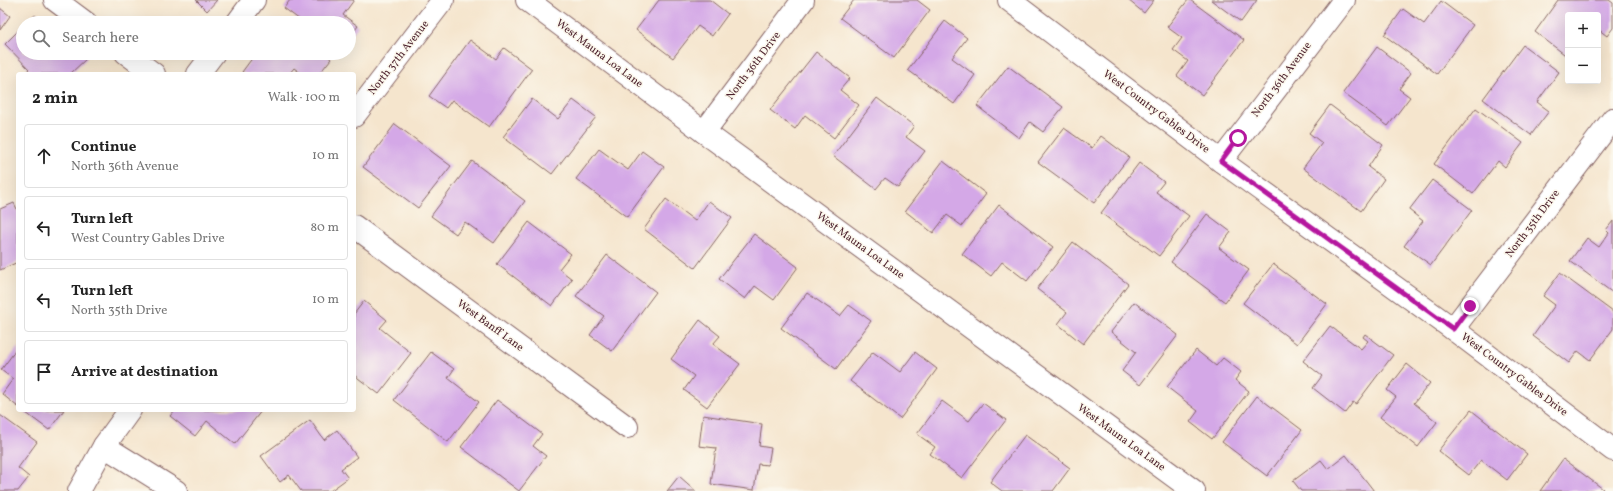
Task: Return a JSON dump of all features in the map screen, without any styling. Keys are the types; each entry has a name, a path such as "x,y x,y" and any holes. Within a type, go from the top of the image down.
{"street":[{"path":"55,0 77,16"},
{"path":"242,16 254,0"},
{"name":"North 37th Avenue","path":"356,113 443,0"},
{"name":"West Mauna Loa Lane","path":"527,0 704,132 1194,491"},
{"name":"North 36th Drive","path":"704,132 804,0"},
{"name":"West Country Gables Drive","path":"1009,0 1221,161 1453,329 1613,450"},
{"name":"North 36th Avenue","path":"1221,161 1344,0"},
{"path":"135,60 151,72"},
{"path":"200,72 209,60"},
{"name":"North 35th Drive","path":"1453,329 1613,119"},
{"name":"West Banff Lane","path":"356,227 626,427"},
{"path":"79,491 104,446 129,412"},
{"path":"104,446 176,491"}],"building":[{"path":"196,0 217,0 207,11"},
{"path":"290,0 354,0 343,15 344,16 295,16 284,8"},
{"path":"659,0 710,0 728,14 712,36 698,26 673,58 636,30"},
{"path":"854,0 917,0 930,10 894,58 840,18"},
{"path":"1128,0 1154,0 1144,13"},
{"path":"1188,0 1244,40 1202,95 1177,76 1188,61 1173,50 1182,38 1167,27"},
{"path":"1211,0 1257,0 1241,22"},
{"path":"1558,0 1609,0 1613,3 1613,28 1607,36 1601,31 1601,12 1565,12 1565,55 1535,32"},
{"path":"1441,1 1473,25 1437,74 1384,35 1403,9 1424,24"},
{"path":"0,8 10,16 0,30"},
{"path":"945,21 967,38 952,58 975,75 954,104 908,70"},
{"path":"16,33 16,55 5,44"},
{"path":"470,40 496,59 504,48 532,69 489,127 452,100 446,108 429,96"},
{"path":"1523,45 1559,72 1537,102 1549,111 1531,135 1483,99"},
{"path":"1377,47 1411,73 1399,89 1410,97 1388,126 1343,93"},
{"path":"816,52 850,78 840,90 859,105 834,138 805,115 795,129 770,110"},
{"path":"20,60 85,60 72,72 26,72 29,69"},
{"path":"251,60 330,60 321,72 299,72 294,68 291,72 242,72"},
{"path":"1008,66 1063,107 1043,132 1030,122 1019,138 977,106"},
{"path":"877,98 914,126 906,137 925,151 898,187 885,178 876,189 833,156"},
{"path":"532,99 558,119 573,100 596,117 552,174 503,137"},
{"path":"1330,105 1383,145 1368,167 1384,179 1361,211 1303,168 1322,143 1309,133"},
{"path":"1476,108 1523,143 1505,167 1498,161 1473,194 1434,164"},
{"path":"395,124 451,166 418,208 363,167"},
{"path":"1064,128 1092,148 1101,136 1129,157 1094,203 1038,162"},
{"path":"599,149 628,170 642,151 664,167 627,217 576,179"},
{"path":"472,161 525,201 494,243 465,222 456,234 431,216"},
{"path":"943,161 986,194 962,226 947,215 933,233 905,211"},
{"path":"1139,163 1164,182 1156,192 1189,216 1159,256 1101,213"},
{"path":"1432,180 1472,210 1431,265 1404,246 1423,221 1409,210"},
{"path":"666,199 695,221 709,201 732,218 695,268 644,229"},
{"path":"14,203 16,207 16,263 0,270 0,209"},
{"path":"999,205 1053,247 1027,281 1002,262 991,276 962,254"},
{"path":"1207,214 1231,232 1219,248 1249,270 1225,302 1171,262"},
{"path":"1613,221 1613,293 1570,261 1587,238 1599,247 1609,233 1606,230"},
{"path":"529,222 571,254 559,269 572,279 552,306 497,264"},
{"path":"754,234 798,267 774,300 755,286 745,299 719,279"},
{"path":"1073,242 1128,284 1083,344 1058,324 1067,312 1037,289"},
{"path":"607,255 656,292 612,351 590,335 604,316 576,296"},
{"path":"1273,264 1327,304 1297,344 1243,303"},
{"path":"1560,273 1613,312 1613,329 1590,360 1578,351 1569,363 1533,336 1555,305 1543,296"},
{"path":"807,293 840,316 849,305 871,321 836,369 781,328"},
{"path":"364,301 387,320 380,328 411,353 379,394 356,377 356,311"},
{"path":"1134,302 1178,335 1140,385 1122,371 1136,352 1111,332"},
{"path":"700,320 720,336 713,344 740,364 707,407 684,390 694,376 671,359"},
{"path":"1330,326 1361,349 1368,341 1363,337 1365,334 1393,355 1356,404 1353,402 1345,413 1313,388 1322,376 1303,361"},
{"path":"16,350 16,405 2,394 13,379 1,370"},
{"path":"1196,350 1216,366 1223,358 1241,372 1235,380 1249,391 1212,439 1190,422 1198,411 1167,387"},
{"path":"431,352 454,369 448,378 479,402 448,442 394,400"},
{"path":"873,352 900,372 915,352 937,369 900,419 850,381"},
{"path":"1407,364 1430,383 1414,403 1437,422 1418,447 1380,417 1396,397 1387,390"},
{"path":"1257,396 1302,430 1267,476 1222,442"},
{"path":"497,400 542,434 533,446 546,456 519,491 461,447"},
{"path":"942,401 969,421 983,403 1006,420 962,478 930,454 935,447 917,434"},
{"path":"1471,410 1527,454 1507,480 1481,460 1469,475 1438,451"},
{"path":"25,412 62,412 49,430"},
{"path":"173,412 260,412 235,444 207,421 195,436 170,416"},
{"path":"0,415 37,442 18,468 29,477 18,491 0,491"},
{"path":"703,415 762,424 759,446 771,448 768,465 758,464 754,490 711,484 716,448 699,446"},
{"path":"310,420 324,440 337,430 357,457 341,469 348,478 330,491 301,491 289,475 280,482 261,456"},
{"path":"1025,435 1070,468 1053,491 1002,491 990,482"},
{"path":"1346,455 1374,491 1301,491 1293,481 1321,460 1328,469"},
{"path":"1563,459 1603,489 1601,491 1540,491"},
{"path":"679,476 696,491 667,491"}],"route":[{"path":"1238,138 1221,161 1453,329 1470,306"}]}
